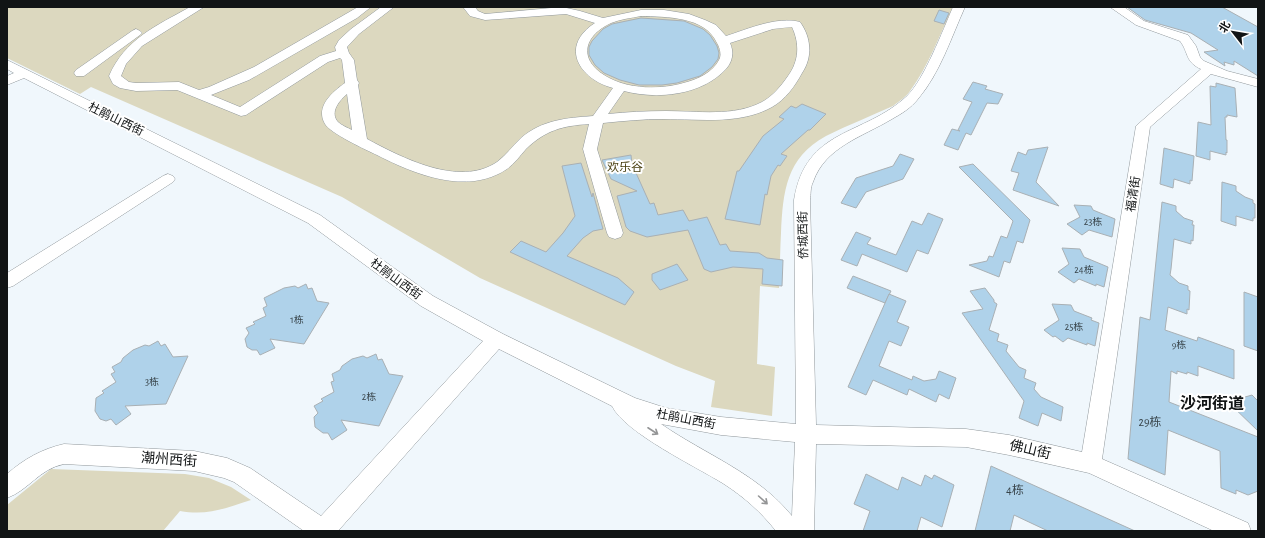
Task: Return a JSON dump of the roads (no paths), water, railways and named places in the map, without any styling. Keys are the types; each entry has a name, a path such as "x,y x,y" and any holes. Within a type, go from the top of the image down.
{"street":[{"path":"80,73 141,29 179,7 195,8"},
{"path":"198,94 224,87 240,80 317,35 350,19 365,7"},
{"path":"360,140 353,83 348,60 342,53 343,43 349,36 388,7"},
{"path":"469,7 471,12 485,17 566,11"},
{"path":"542,7 566,11 604,22"},
{"name":"侨城西街","path":"803,531 806,434 802,200 805,182 812,166 822,154 834,144 900,110 920,90 959,7"},
{"path":"1116,7 1140,23 1184,38 1190,46 1194,59 1209,69 1258,83"},
{"path":"195,8 134,46 120,62 115,76 118,81 125,85 147,88 179,86 241,112 324,59 342,53"},
{"path":"641,13 678,15 706,24 724,41 727,52 724,62 716,72 703,81 685,87 664,90 642,90 621,87 601,79 587,68 580,56 581,43 590,32 604,22 621,16 641,13"},
{"path":"353,83 331,102 329,107 328,118 336,126 380,151 431,173 453,176 472,175 492,170 503,164 529,138 542,129 556,124 597,119 664,115 713,116 750,111 765,106 775,99 788,86 800,68 803,55 803,36 796,24 791,22 724,41"},
{"name":"杜鹃山西街","path":"7,64 314,219 419,296 496,339 613,397 648,412 687,422 806,434"},
{"name":"福清街","path":"1091,464 1143,126 1209,69"},
{"path":"7,81 24,73"},
{"path":"615,233 590,149 597,119 621,87"},
{"path":"7,281 168,179"},
{"path":"323,531 496,339"},
{"path":"613,397 642,424 748,487 773,509 790,531"},
{"name":"佛山街","path":"806,434 966,438 1009,445 1091,464 1240,531"},
{"name":"潮州西街","path":"7,488 39,462 50,456 57,455 194,461 227,468 242,475 323,531"}],"district":[{"name":"沙河街道","path":"1212,404"}],"park label":[{"name":"欢乐谷","path":"625,167"}]}
